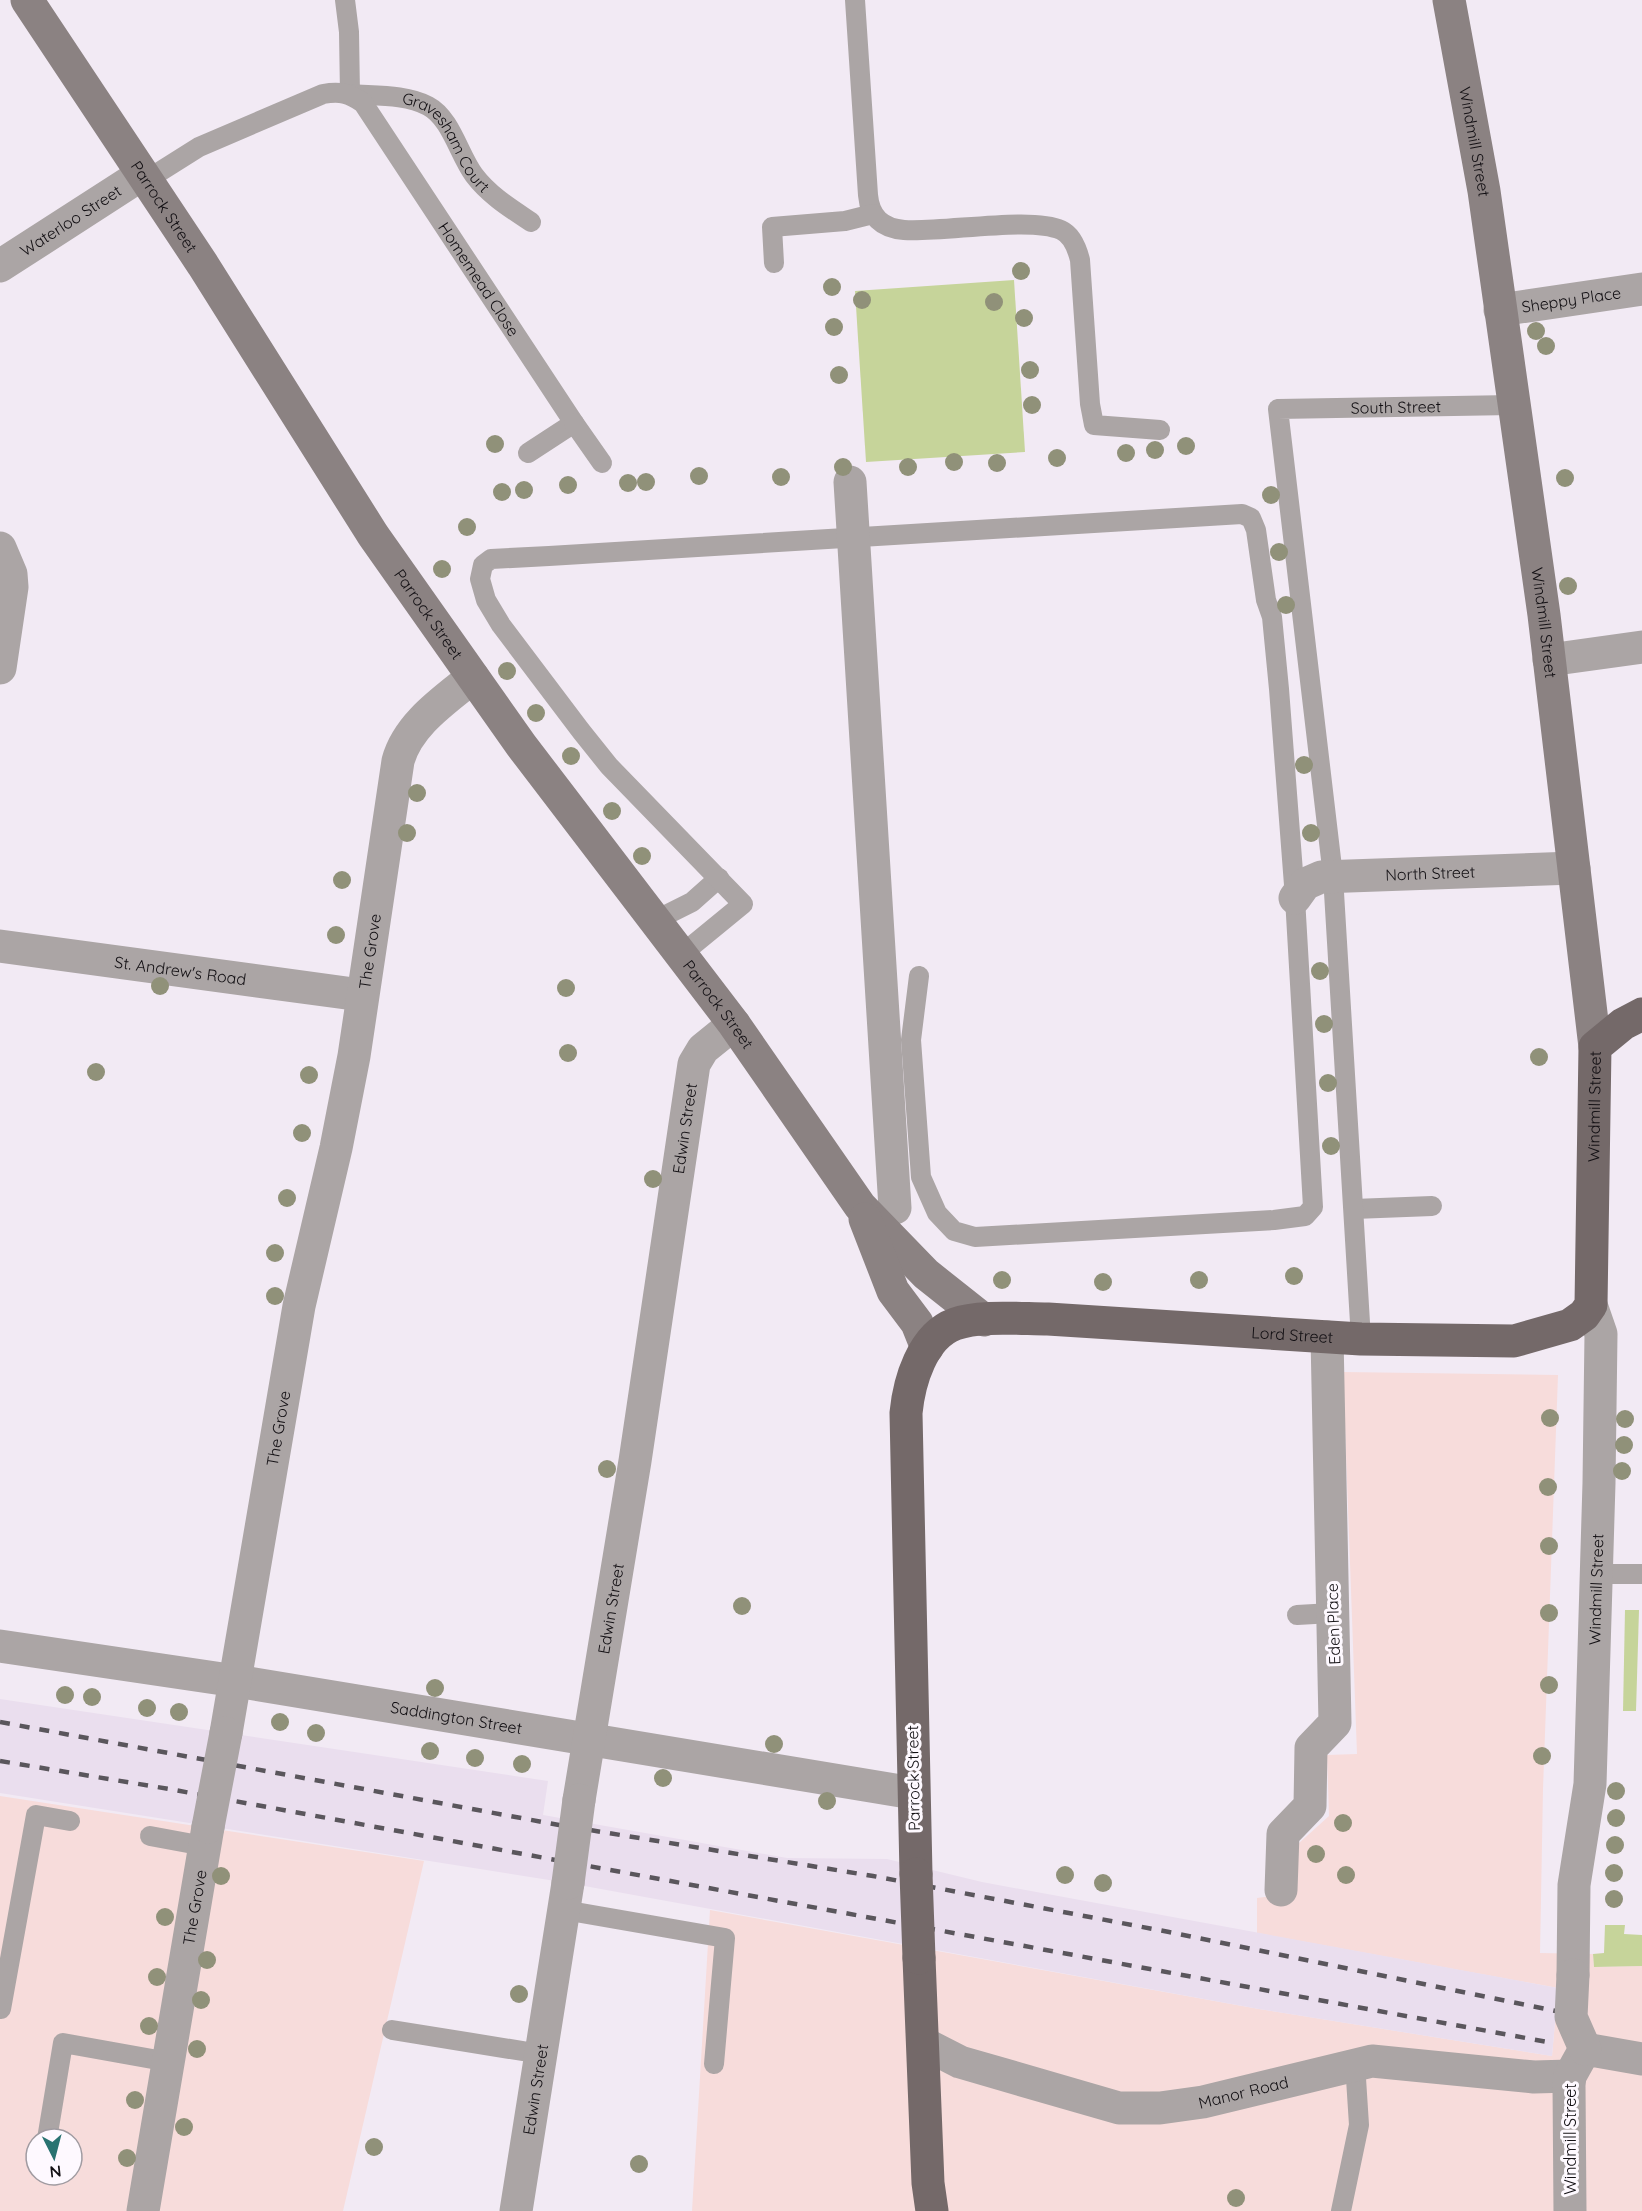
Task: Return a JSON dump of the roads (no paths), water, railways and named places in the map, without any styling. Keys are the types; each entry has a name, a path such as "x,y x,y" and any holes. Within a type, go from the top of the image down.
{"main road":[{"path":"1595,1047 1623,1024 1642,1014"},
{"name":"Windmill Street","path":"1591,1305 1595,1047"},
{"name":"Lord Street","path":"984,1320 1048,1319 1361,1339 1522,1340 1570,1325 1584,1315 1591,1305"},
{"name":"Parrock Street","path":"932,2211 928,2183 913,1793 906,1413 908,1392 927,1348 942,1332 956,1323 984,1320"}],"street":[{"name":"Parrock Street","path":"27,0 143,178 203,265 373,535 573,818 656,920 734,1024 860,1206 926,1274 984,1320"},
{"name":"Windmill Street","path":"1449,0 1476,144 1549,660 1595,1047"},
{"name":"Waterloo Street","path":"0,266 143,178"},
{"name":"Sheppy Place","path":"1500,310 1642,289"},
{"path":"850,482 895,1208"},
{"path":"0,548 11,574 12,587 0,668"},
{"path":"1549,660 1642,647"},
{"name":"The Grove","path":"143,2211 299,1306 336,1148 354,1056 361,995 400,754 431,711 473,677"},
{"name":"North Street","path":"1295,898 1305,884 1321,877 1574,868"},
{"name":"St. Andrew's Road","path":"0,946 361,995"},
{"name":"Edwin Street","path":"516,2211 566,1897 587,1740 635,1461 694,1064 703,1049 734,1024"},
{"name":"Parrock Street","path":"860,1206 893,1291 917,1323 927,1348"},
{"name":"Windmill Street","path":"1570,2211 1574,2077 1571,2017 1574,1886 1590,1790 1596,1574 1601,1334 1591,1305"},
{"name":"Eden Place","path":"1281,1890 1283,1834 1310,1806 1311,1748 1335,1723 1327,1337"},
{"name":"Saddington Street","path":"0,1646 236,1681 913,1793"},
{"name":"Manor Road","path":"923,2043 960,2062 1102,2104 1131,2109 1203,2102 1355,2063 1383,2061 1534,2077 1574,2077 1642,2060"}],"lane":[{"path":"143,178 199,147 322,94 337,92 350,94 350,32 345,0"},
{"path":"855,0 868,195 873,214 885,226 904,230 1036,225 1065,232 1073,241 1080,260 1090,404 1094,425 1160,430"},
{"name":"Gravesham Court","path":"350,94 416,102 433,109 442,119 475,176 491,194 531,222"},
{"name":"Homemead Close","path":"350,94 363,103 375,118 602,463"},
{"path":"774,263 772,227 845,221 873,214"},
{"name":"South Street","path":"1333,876 1278,409 1512,405"},
{"path":"528,453 574,423"},
{"path":"682,954 743,904 609,766 580,731 501,625 486,600 480,579 483,565 491,559 1242,514 1251,518 1256,530 1266,600 1272,617 1295,898 1314,1195 1312,1207 1305,1216 975,1237 954,1231 937,1214 921,1177 911,1040 919,976"},
{"path":"1333,876 1361,1339"},
{"path":"656,920 692,902 719,878"},
{"path":"1354,1209 1432,1206"},
{"path":"1596,1574 1642,1574"},
{"path":"1297,1615 1332,1613"},
{"path":"1,2009 36,1815 70,1821"},
{"path":"150,1836 206,1837"},
{"path":"566,1897 725,1938 714,2064"},
{"path":"392,2030 541,2054"},
{"path":"49,2127 63,2043 169,2061"},
{"path":"1341,2211 1359,2125 1355,2063"}],"railway":[{"path":"0,1722 559,1825 873,1876 1169,1932 1556,2011"},
{"path":"0,1761 169,1789 1553,2043"}]}
